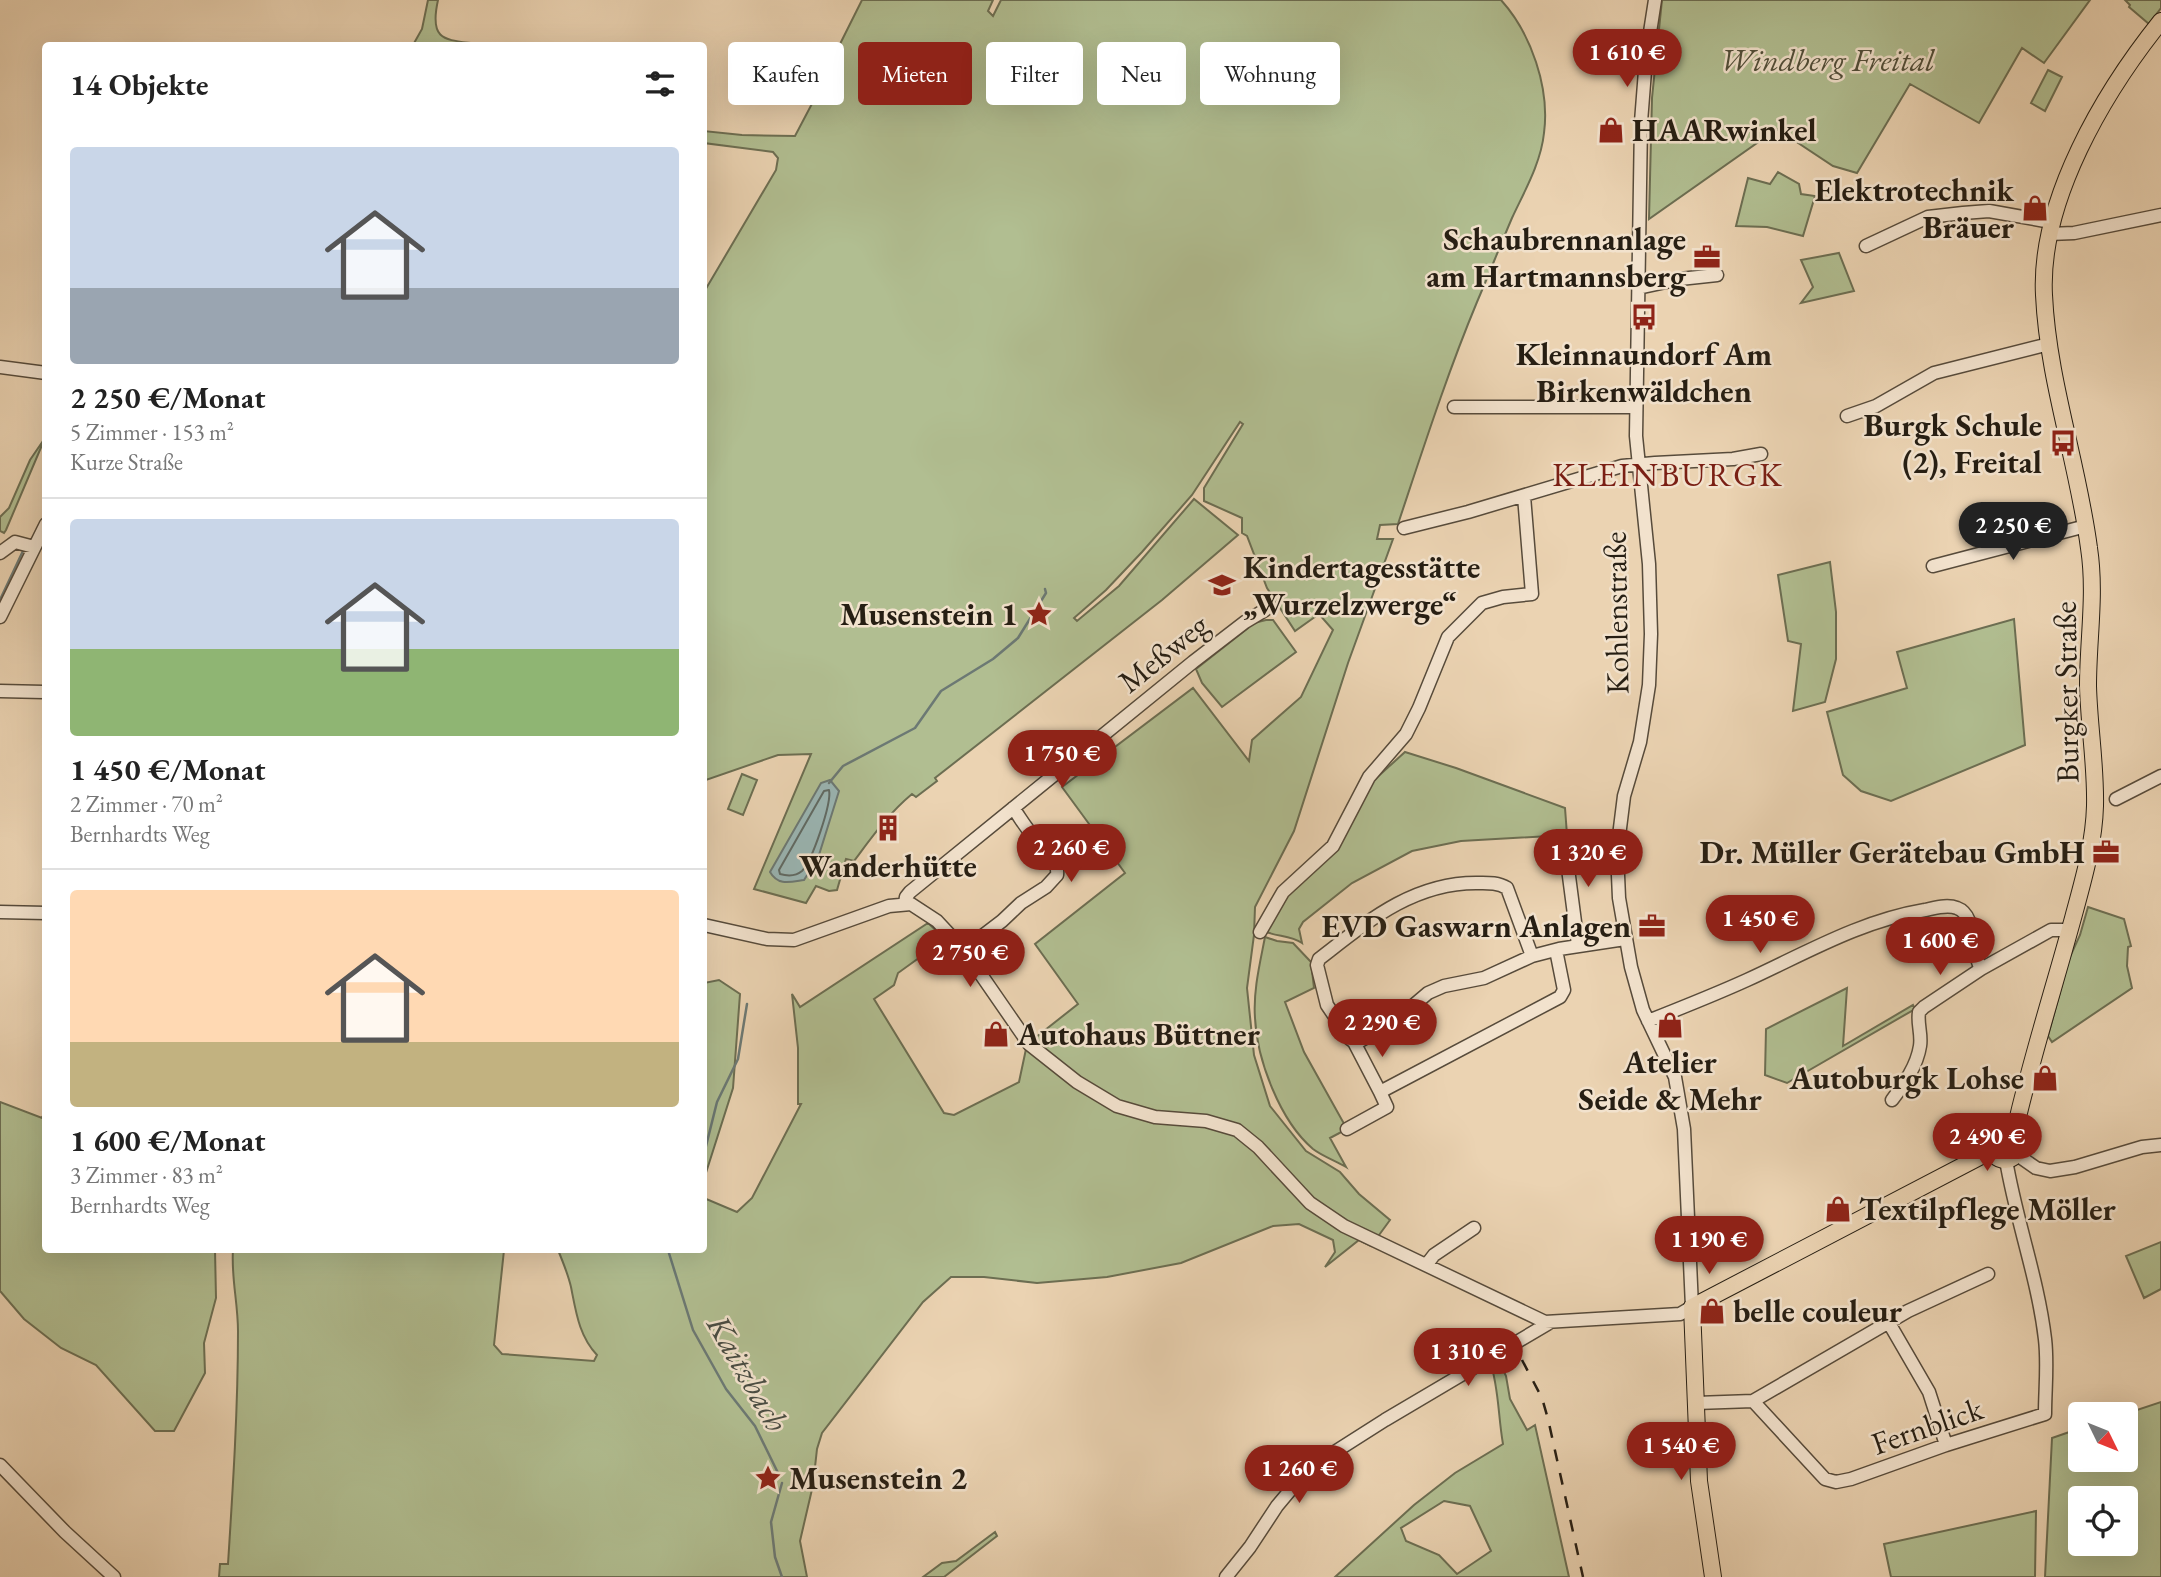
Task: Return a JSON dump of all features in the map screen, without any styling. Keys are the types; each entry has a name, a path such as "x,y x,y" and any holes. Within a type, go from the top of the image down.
{"main road":[{"name":"Burgker Straße","path":"2011,1157 2018,1143 2012,1134 2092,844 2095,808 2088,684 2093,595 2086,526 2049,344 2044,292 2050,228 2061,191 2113,86 2161,21"},
{"path":"2011,1157 1997,1158 1991,1151 1992,1141 1998,1134 2012,1134"},
{"path":"1692,1307 1991,1151"},
{"name":"Kohlenstraße","path":"1692,1307 1703,1519 1713,1577"}],"street":[{"name":"Kohlenstraße","path":"1655,0 1646,58 1641,122 1636,407 1638,465 1649,564 1649,685 1640,743 1620,794 1616,852 1625,939 1640,1002 1672,1069 1681,1102 1692,1307"},
{"path":"1586,52 1646,58"},
{"path":"1866,246 1928,217 1964,213 1989,211 2074,233 2161,215"},
{"path":"1638,288 1717,275"},
{"path":"1847,416 1876,406 1934,373 2049,344"},
{"path":"0,367 42,372"},
{"path":"1454,407 1636,407"},
{"path":"1404,528 1611,470 1638,465 1733,459 1761,454"},
{"path":"1260,932 1283,892 1333,846 1369,777 1406,734 1448,637 1482,603 1503,597 1532,594 1524,496"},
{"path":"1933,566 2086,526"},
{"path":"0,617 42,532"},
{"path":"3,550 15,542 34,547"},
{"name":"Meßweg","path":"905,903 910,892 1013,808 1190,664 1265,610"},
{"path":"0,691 42,692"},
{"path":"2116,799 2161,776"},
{"path":"964,950 1057,875 1058,868 1053,857 1032,835 1013,808"},
{"path":"1564,838 1578,945"},
{"path":"1347,1129 1387,1107 1354,1042 1327,1005 1317,965 1319,959 1376,917 1413,895 1435,887 1463,883 1500,883 1511,892 1532,956"},
{"path":"707,926 767,939 794,940 889,906 905,903 916,906 937,921 964,950 1029,1044 1077,1082 1117,1106 1155,1117 1206,1121 1237,1130 1258,1147 1310,1203 1365,1236 1427,1264 1522,1313 1549,1323 1680,1314 1692,1307"},
{"path":"1648,1021 1735,986 1861,926 1910,912 1946,906 1959,908 1966,915 1972,926 1974,954 1982,969"},
{"path":"0,912 42,913"},
{"path":"1892,1100 1905,1082 1920,1046 1919,1012 1982,969 2050,930 2070,930"},
{"path":"1354,1042 1395,1021 1428,993 1444,986 1484,978 1532,956 1578,945 1625,939"},
{"path":"1380,1092 1560,997 1564,990 1556,950"},
{"path":"2011,1157 2050,1171 2075,1167 2142,1147 2161,1145"},
{"name":"Fernblick","path":"1754,1401 1825,1479 1836,1482 2045,1415 2045,1340 2012,1195 2011,1157"},
{"path":"1427,1264 1434,1255 1474,1228"},
{"path":"1696,1403 1754,1401 1908,1311 1988,1274"},
{"path":"1226,1577 1251,1547 1277,1506 1308,1469 1443,1384 1549,1323"},
{"path":"1889,1323 1929,1392 1946,1445"},
{"path":"0,1465 65,1532 114,1577"}],"green space":[{"path":"428,0 438,0 436,25 439,32 451,40 464,42 415,42 422,29"},
{"path":"862,0 993,0 988,11 993,16 1001,0 1501,0 1521,28 1536,62 1544,98 1544,133 1539,155 1477,302 1398,524 1380,525 1377,539 1393,539 1348,663 1294,831 1255,907 1247,988 1254,1055 1270,1106 1306,1151 1340,1172 1359,1194 1390,1220 1371,1246 1359,1240 1325,1267 1335,1252 1333,1240 1299,1224 1273,1226 1181,1263 1107,1277 1037,1283 984,1277 951,1277 923,1302 822,1433 800,1541 807,1577 219,1577 220,1564 228,1564 236,1418 238,1331 233,1253 504,1253 494,1345 502,1354 594,1361 597,1355 582,1332 559,1253 707,1253 707,1199 737,1212 752,1198 801,1104 798,1104 798,1048 792,994 800,1007 928,923 940,934 932,937 934,947 898,973 894,985 874,999 944,1113 954,1115 1019,1082 1026,1049 1035,1038 1078,1004 1035,944 1125,873 1062,787 1193,688 1249,761 1252,740 1301,697 1333,630 1319,614 1295,631 1267,588 1247,536 1242,533 1242,518 1204,501 1204,488 1243,424 1240,422 1192,495 1106,590 1074,618 1077,621 1119,586 1194,499 1238,535 1162,600 935,778 937,781 916,797 912,794 904,801 854,861 846,859 837,890 829,891 816,886 806,903 754,889 811,754 778,755 707,780 707,287 776,170 778,158 773,152 707,143 707,131 795,136 811,105 844,105 844,42 841,42"},
{"name":"Windberg Freital","path":"1662,0 2090,0 2044,63 2022,48 1979,123 1910,84 1857,173 1833,166 1777,129 1649,219 1652,98"},
{"path":"2125,0 2161,0 2161,8 2149,24 2129,7"},
{"path":"2048,70 2062,77 2045,111 2031,103"},
{"path":"1778,172 1799,184 1801,194 1815,196 1803,236 1767,227 1736,226 1748,178 1770,184"},
{"path":"1839,253 1854,291 1801,303 1813,287 1801,260"},
{"path":"42,442 4,533 0,531 0,517 9,508 30,460"},
{"path":"1830,562 1836,612 1836,659 1825,702 1793,711 1801,644 1788,641 1778,575"},
{"path":"2014,619 2025,745 1891,801 1861,791 1843,775 1827,712 1907,688 1897,652"},
{"path":"1273,620 1296,652 1222,707 1202,683 1196,669 1248,628 1246,625"},
{"path":"1405,752 1565,808 1567,835 1461,841 1412,851 1352,883 1303,922 1299,929 1302,943 1264,931 1283,898 1318,864 1338,850 1336,846 1373,781"},
{"path":"742,774 757,780 743,815 728,809"},
{"path":"2088,907 2124,919 2131,946 2128,947 2127,966 2132,988 2052,1042 2048,1036 2069,959"},
{"path":"1265,937 1293,943 1311,962 1314,988 1285,1002 1304,1052 1347,1129 1330,1138 1346,1167 1317,1152 1301,1137 1290,1123 1272,1089 1260,1052 1255,1008 1257,977"},
{"path":"719,980 740,994 733,1088 707,1170 707,982"},
{"path":"1847,988 1843,1046 1913,1005 1915,1009 1787,1083 1765,1075 1766,1029"},
{"path":"0,1102 42,1118 42,1253 215,1253 216,1298 204,1343 205,1373 174,1431 155,1431 96,1365 61,1348 24,1319 0,1291"},
{"path":"2161,1242 2161,1289 2144,1298 2126,1256"},
{"path":"1497,1357 1506,1376 1510,1399 1527,1430 1535,1425 1569,1577 1335,1577 1414,1505 1455,1473 1503,1444 1497,1392 1490,1361","holes":["1444,1501 1470,1506 1491,1551 1457,1574 1439,1555 1406,1541 1401,1528"]},
{"path":"2161,1402 2161,1577 2045,1577 2052,1438 2068,1432 2068,1472 2138,1472 2138,1410"},
{"path":"2036,1511 2035,1577 1891,1577 1884,1544"},
{"path":"995,1532 997,1536 944,1577 923,1577 942,1563 956,1561"}],"water":[{"path":"830,780 839,791 818,858 804,880 785,882 777,879 770,872 821,783"}],"waterway":[{"path":"0,600 23,551"},
{"name":"Kaitzbach","path":"829,783 843,766 915,728 941,691 993,659 1018,638 1046,593 1045,589"},
{"name":"Kaitzbach","path":"707,1142 717,1102 738,1059 747,1004"},
{"name":"Kaitzbach","path":"669,1253 693,1330 726,1389 755,1426 780,1477"},
{"name":"Kaitzbach","path":"782,1483 771,1522 775,1557 782,1577"}],"railway":[{"path":"1522,1360 1542,1398 1548,1419 1583,1577"}],"place":[{"name":"HAARwinkel","path":"1611,130"},
{"name":"Elektrotechnik Bräuer","path":"2035,208"},
{"name":"Schaubrennanlage am Hartmannsberg","path":"1707,257"},
{"name":"Kleinnaundorf Am Birkenwäldchen","path":"1644,317"},
{"name":"Burgk Schule (2), Freital","path":"2063,443"},
{"name":"Kindertagesstätte „Wurzelzwerge“","path":"1222,585"},
{"name":"Musenstein 1","path":"1039,614"},
{"name":"Wanderhütte","path":"888,828"},
{"name":"Dr. Müller Gerätebau GmbH","path":"2106,852"},
{"name":"EVD Gaswarn Anlagen","path":"1652,926"},
{"name":"Atelier Seide & Mehr","path":"1670,1025"},
{"name":"Autohaus Büttner","path":"996,1034"},
{"name":"Autoburgk Lohse","path":"2045,1078"},
{"name":"Textilpflege Möller","path":"1838,1209"},
{"name":"belle couleur","path":"1712,1311"},
{"name":"Musenstein 2","path":"768,1478"}],"district":[{"name":"KLEINBURGK","path":"1668,474"}]}
